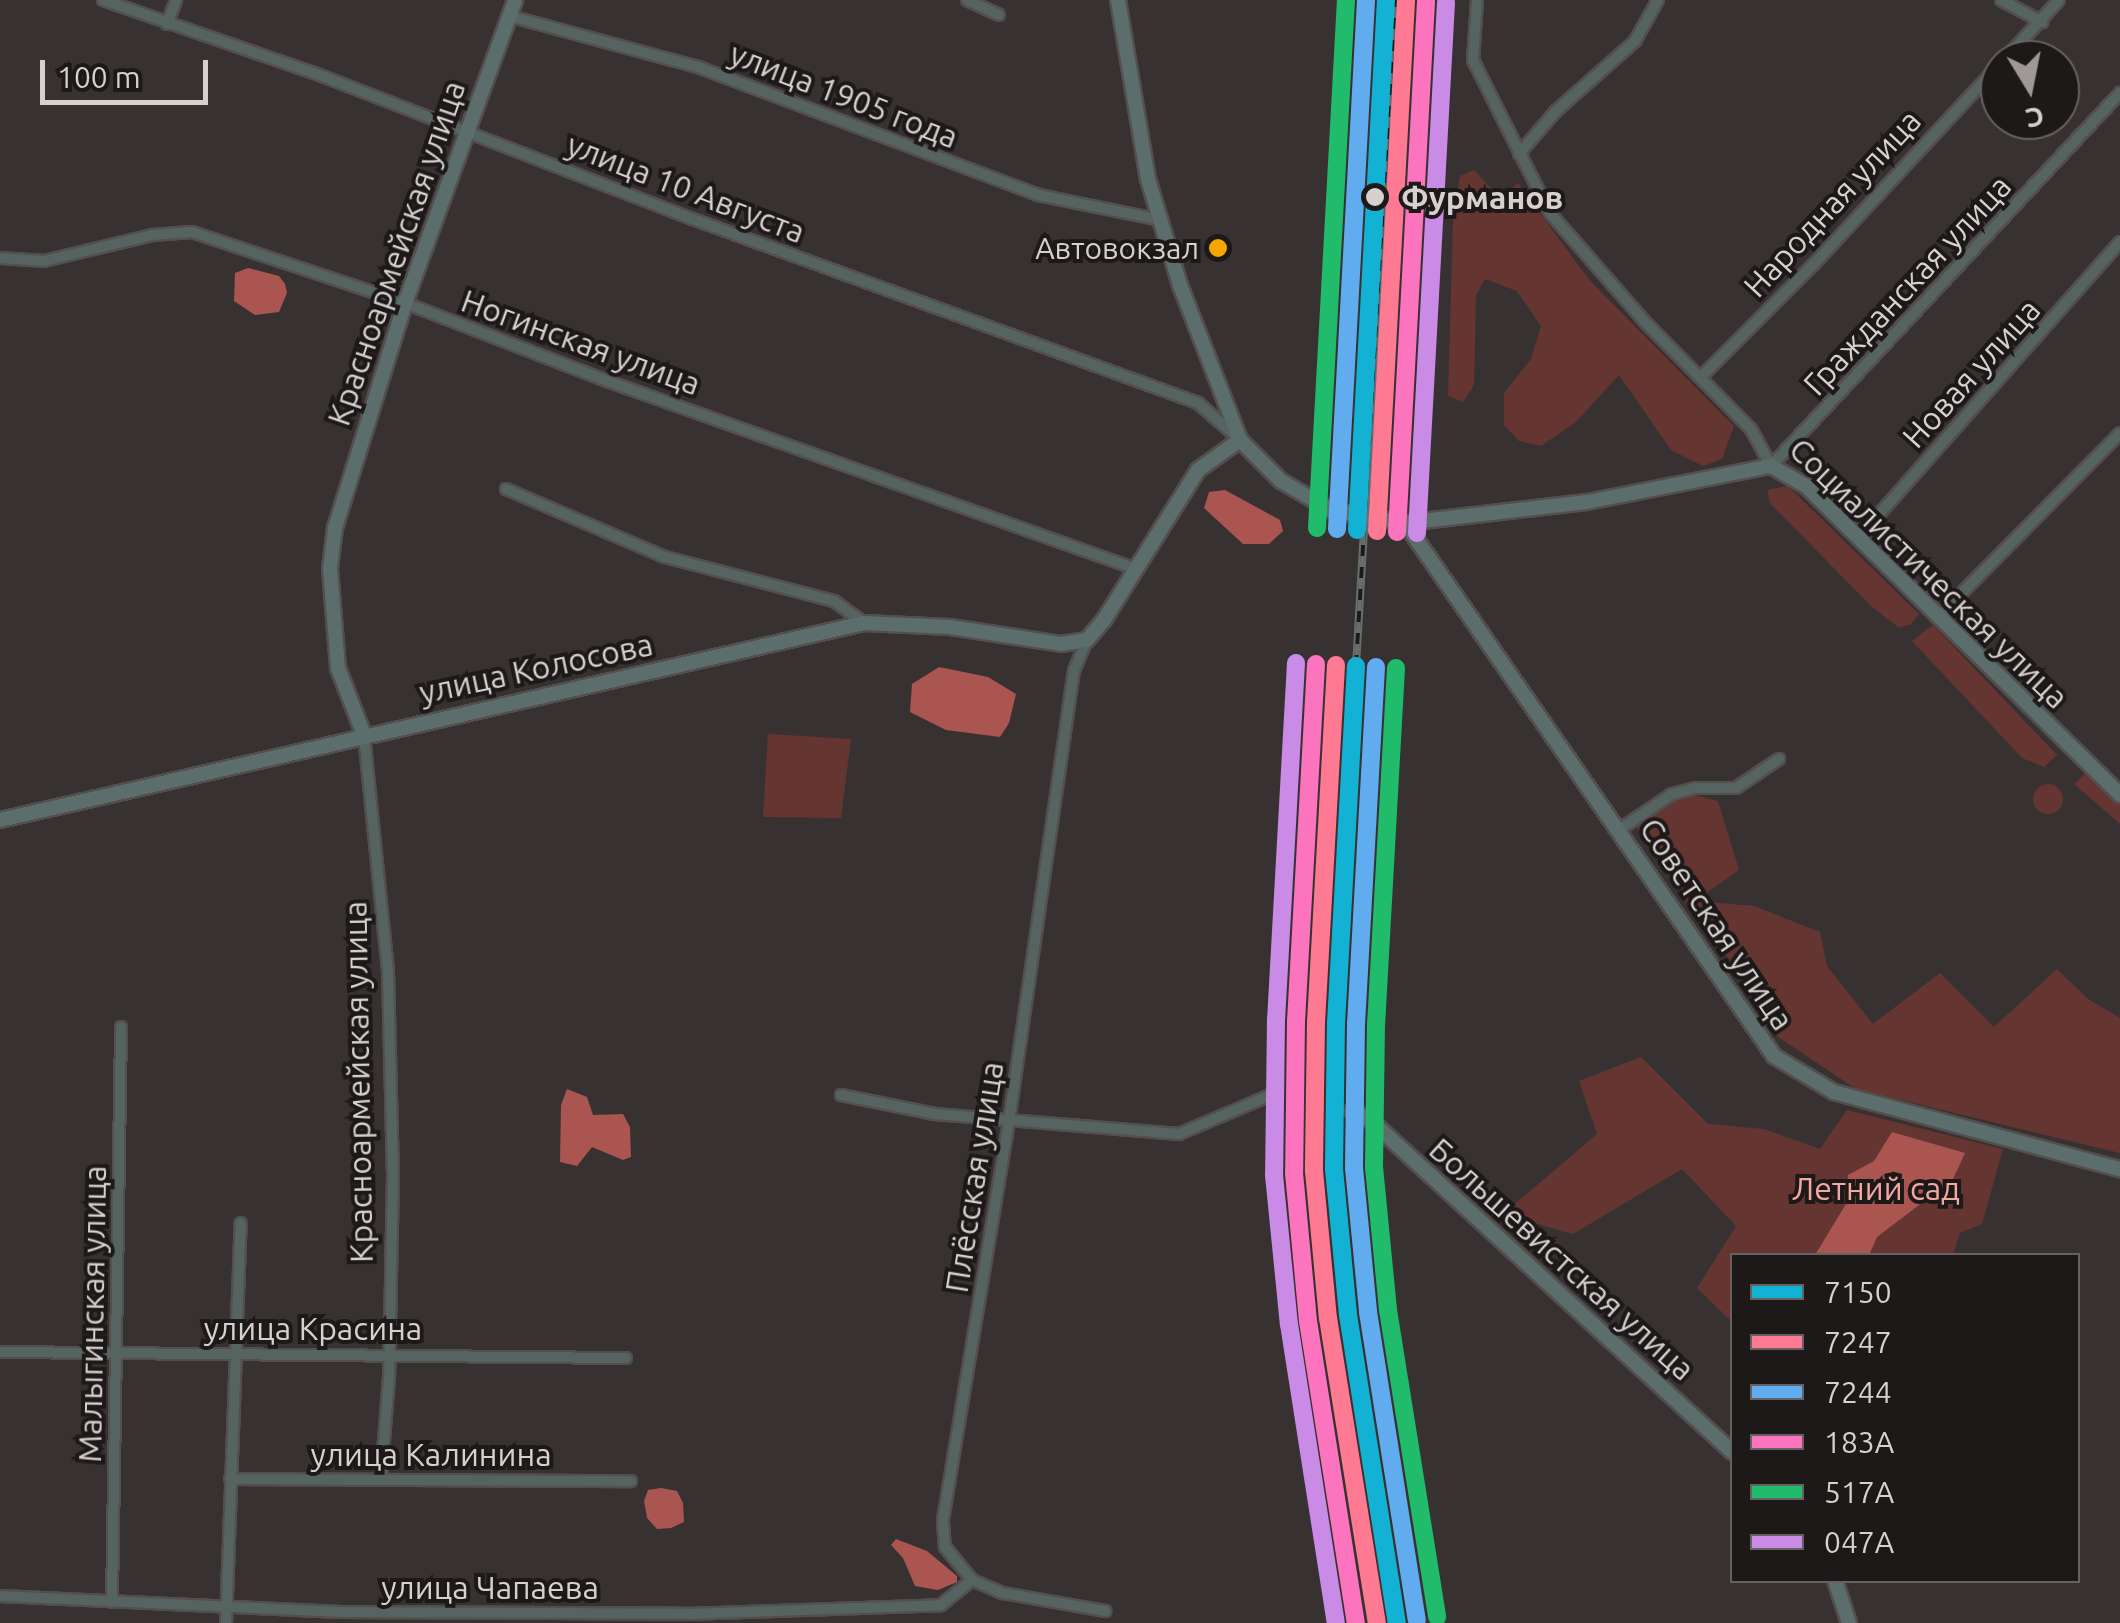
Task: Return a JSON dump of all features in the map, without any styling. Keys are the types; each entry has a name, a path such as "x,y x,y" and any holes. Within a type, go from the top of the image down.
{"main road":[{"name":"Красноармейская улица","path":"364,734 338,668 330,568 349,477 405,303 515,0"},
{"path":"1118,0 1148,179 1180,285 1240,440 1281,480 1331,510 1405,524 1587,502 1771,466"},
{"path":"1087,640 1198,470 1240,440"},
{"name":"Социалистическая улица","path":"1771,466 1806,486 2120,795"},
{"name":"Советская улица","path":"1405,524 1774,1056 1834,1092 2120,1169"},
{"name":"улица Колосова","path":"0,820 864,623 950,627 1061,644 1087,640"},
{"name":"Большевистская улица","path":"1352,1111 1369,1119 1730,1450"},
{"path":"1837,1583 1843,1621"}],"street":[{"name":"улица 10 Августа","path":"104,0 1198,403 1240,440"},
{"path":"167,24 176,0"},
{"path":"967,0 999,15"},
{"name":"Социалистическая улица","path":"1477,0 1473,60 1550,214 1647,324 1752,428 1771,466"},
{"path":"1519,154 1556,111 1635,42 1658,0"},
{"path":"2001,0 2042,22"},
{"name":"Народная улица","path":"2024,40 2059,0"},
{"name":"улица 1905 года","path":"509,16 698,67 1038,195 1160,220"},
{"name":"Народная улица","path":"1702,377 1814,264 1980,86"},
{"name":"Гражданская улица","path":"1771,466 2120,93"},
{"name":"Ногинская улица","path":"0,258 44,262 152,235 192,232 405,303 610,382 1136,569"},
{"name":"Новая улица","path":"1858,537 2120,242"},
{"path":"1937,618 2120,433"},
{"path":"506,489 665,556 834,602 864,623"},
{"name":"Плёсская улица","path":"972,1580 945,1546 942,1521 1009,1120 1074,670 1087,640"},
{"name":"Красноармейская улица","path":"364,734 388,942 393,1175 386,1352 389,1377 380,1478"},
{"path":"1619,830 1672,794 1696,788 1736,788 1779,759"},
{"name":"Малыгинская улица","path":"112,1602 121,1027"},
{"path":"841,1096 935,1114 1178,1134 1271,1095"},
{"path":"226,1623 241,1223"},
{"name":"улица Красина","path":"0,1352 116,1349 626,1358"},
{"name":"улица Калинина","path":"230,1479 631,1481"},
{"path":"972,1580 1003,1593 1104,1611"},
{"name":"улица Чапаева","path":"0,1596 227,1608 688,1614 942,1605 972,1580"}],"green space":[{"path":"1474,170 1500,198 1518,183 1590,281 1734,426 1722,459 1703,466 1671,450 1619,375 1576,422 1541,446 1519,441 1504,425 1504,393 1531,359 1541,326 1517,291 1485,279 1476,296 1474,385 1463,402 1448,396 1453,219 1460,176"},
{"path":"1788,486 1919,614 1910,625 1898,627 1871,606 1769,502 1768,490"},
{"path":"1933,625 2057,755 2044,767 2022,758 1912,641"},
{"path":"768,734 851,739 841,818 763,817"},
{"path":"2087,772 2120,804 2120,824 2074,784"},
{"path":"2048,784 2059,788 2063,799 2059,810 2048,814 2037,810 2033,799 2037,788"},
{"path":"1691,794 1718,801 1739,870 1695,901 1754,906 1820,932 1827,966 1873,1024 1940,973 1994,1027 2057,969 2088,999 2120,1018 2120,1153 1856,1089 1774,1034 1694,902 1688,905 1635,825 1667,803"},
{"name":"Летний сад","path":"1641,1057 1708,1124 1764,1129 1820,1149 1847,1110 2003,1149 1982,1224 1960,1233 1954,1253 1730,1253 1730,1320 1697,1288 1736,1226 1682,1169 1573,1234 1503,1214 1597,1134 1579,1081"}],"shaded area":[{"path":"248,268 279,276 285,284 287,293 279,312 255,315 234,301 235,273"},
{"path":"1225,490 1280,520 1283,531 1269,544 1243,544 1204,508 1209,492"},
{"path":"939,667 988,677 1016,694 1009,723 1000,737 946,730 910,712 912,684"},
{"path":"567,1089 587,1097 593,1115 623,1114 630,1127 631,1157 623,1160 592,1147 577,1166 560,1162 561,1105"},
{"path":"1892,1132 1965,1153 1953,1179 1877,1237 1870,1253 1816,1253 1846,1204 1848,1175 1874,1161"},
{"path":"648,1490 677,1491 683,1503 684,1522 671,1528 657,1529 647,1518 644,1501"},
{"path":"896,1539 927,1551 957,1576 957,1582 938,1590 915,1586 903,1558 891,1545"}],"railway":[{"path":"1356,666 1395,0"}],"transit line":[{"name":"517А","path":"1317,528 1346,0"},
{"name":"7244","path":"1337,529 1366,0"},
{"name":"7150","path":"1357,530 1386,0"},
{"name":"7247","path":"1377,531 1406,1"},
{"name":"183А","path":"1397,532 1426,2"},
{"name":"047А","path":"1417,533 1446,3"},
{"name":"047А","path":"1296,663 1276,1019 1274,1175 1289,1324 1336,1623"},
{"name":"183А","path":"1316,664 1296,1020 1294,1173 1308,1321 1356,1623"},
{"name":"7247","path":"1336,665 1316,1021 1314,1171 1328,1318 1377,1623"},
{"name":"7150","path":"1356,666 1336,1022 1334,1169 1348,1315 1397,1623"},
{"name":"7244","path":"1376,667 1356,1023 1354,1168 1368,1312 1417,1620"},
{"name":"517А","path":"1396,668 1376,1023 1374,1167 1388,1310 1437,1617"}],"place":[{"name":"Фурманов","path":"1375,197"},
{"name":"Автовокзал","path":"1218,248"}]}
